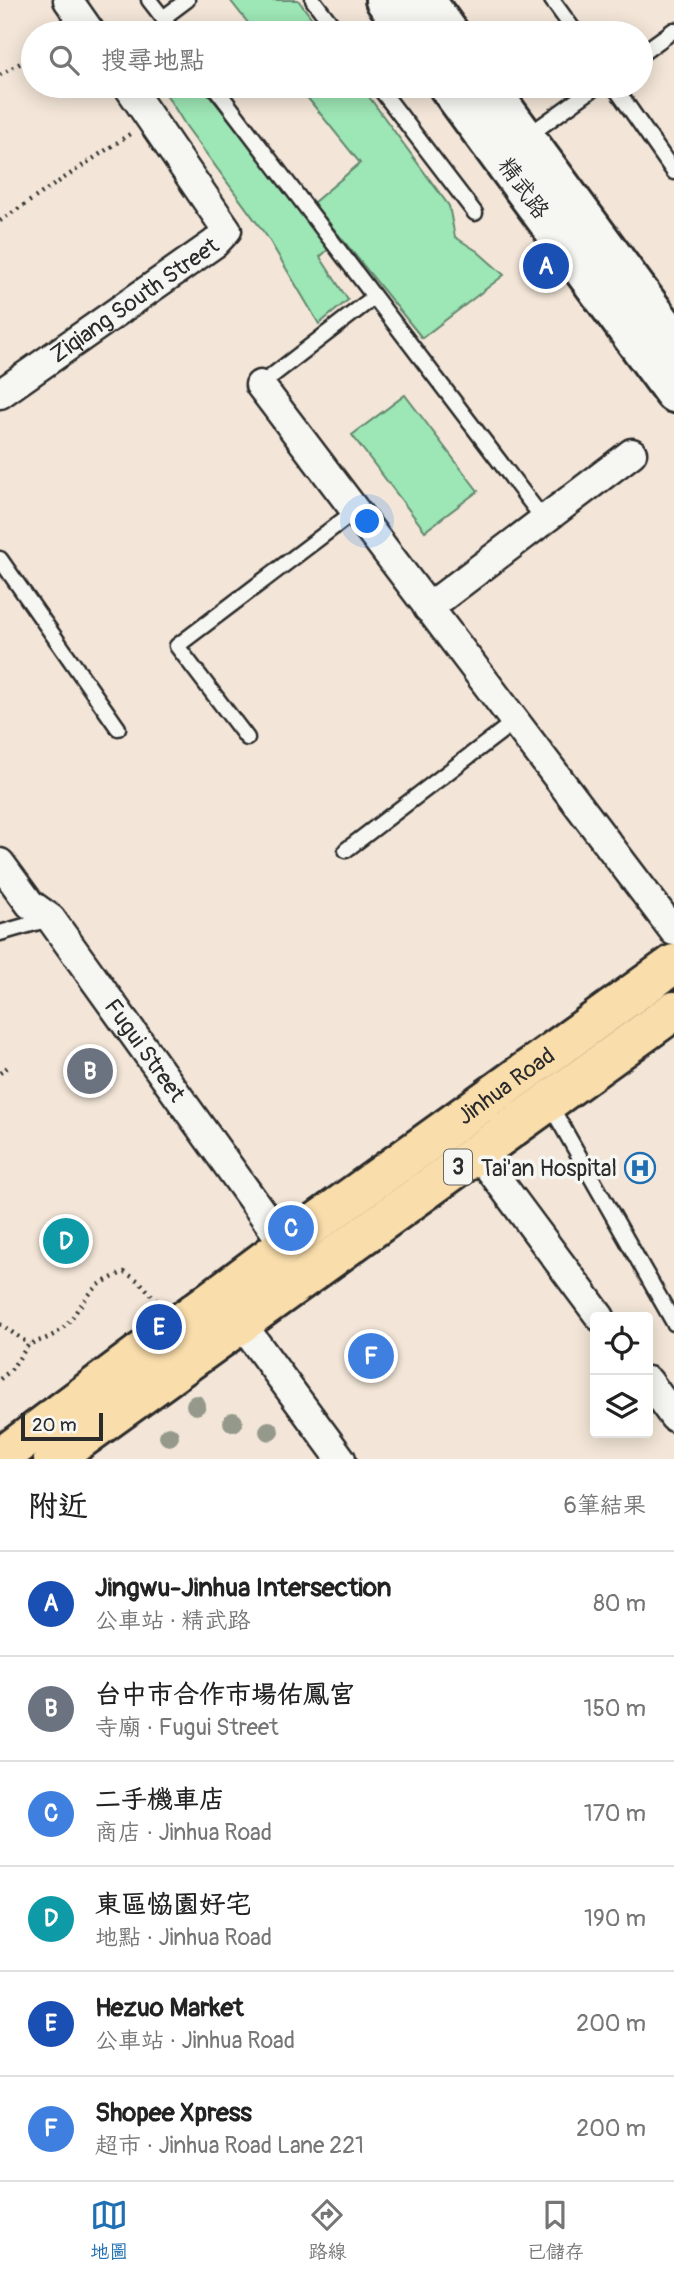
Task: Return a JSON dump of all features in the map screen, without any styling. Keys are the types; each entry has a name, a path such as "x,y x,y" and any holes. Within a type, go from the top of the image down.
{"main road":[{"name":"Jinhua Road","path":"0,1458 285,1245 674,964"},
{"name":"Jinhua Road","path":"53,1459 674,1011"}],"street":[{"path":"68,0 83,21"},
{"path":"385,0 401,21"},
{"path":"425,0 440,21"},
{"name":"Ziqiang South Street","path":"2,387 224,235 227,230 136,98"},
{"name":"精武路","path":"457,98 674,393"},
{"name":"精武路","path":"496,98 674,340"},
{"path":"260,385 674,931"},
{"path":"428,608 632,453"},
{"name":"Fugui Street","path":"0,863 30,904 51,919 285,1245"},
{"path":"478,1153 596,1312"},
{"path":"285,1245 241,1323 341,1459"},
{"path":"653,1388 674,1417"}],"lane":[{"path":"149,0 165,21"},
{"path":"163,18 187,0"},
{"path":"313,0 329,21"},
{"path":"552,0 567,21"},
{"path":"653,45 674,30"},
{"path":"223,98 544,520"},
{"path":"387,98 475,213"},
{"path":"525,138 580,98"},
{"path":"622,98 674,172"},
{"path":"260,385 374,297"},
{"path":"247,738 177,646 355,511"},
{"path":"0,559 118,728"},
{"path":"346,850 515,721"},
{"path":"0,933 51,919"},
{"path":"549,1102 674,1323"}],"path":[{"path":"0,75 21,62"},
{"path":"0,221 151,120"},
{"path":"0,1073 8,1067"},
{"path":"0,1379 10,1371 29,1344 50,1339 65,1329 100,1284 124,1272 139,1281 178,1325"},
{"path":"0,1324 29,1344"}],"green space":[{"path":"230,0 298,0 314,21 247,21"},
{"path":"168,98 212,98 331,247 320,257 348,300 319,324 268,238"},
{"path":"308,98 370,98 449,206 455,237 477,251 504,275 422,338 313,203 360,163"},
{"path":"405,395 478,491 425,531 352,435"}],"place":[{"name":"Jingwu-Jinhua Intersection","path":"546,266"},
{"name":"台中市合作市場佑鳳宮","path":"90,1071"},
{"name":"Tai'an Hospital","path":"640,1168"},
{"name":"二手機車店","path":"291,1228"},
{"name":"東區恊園好宅","path":"66,1241"},
{"name":"Hezuo Market","path":"159,1327"},
{"name":"Shopee Xpress","path":"371,1356"}]}
